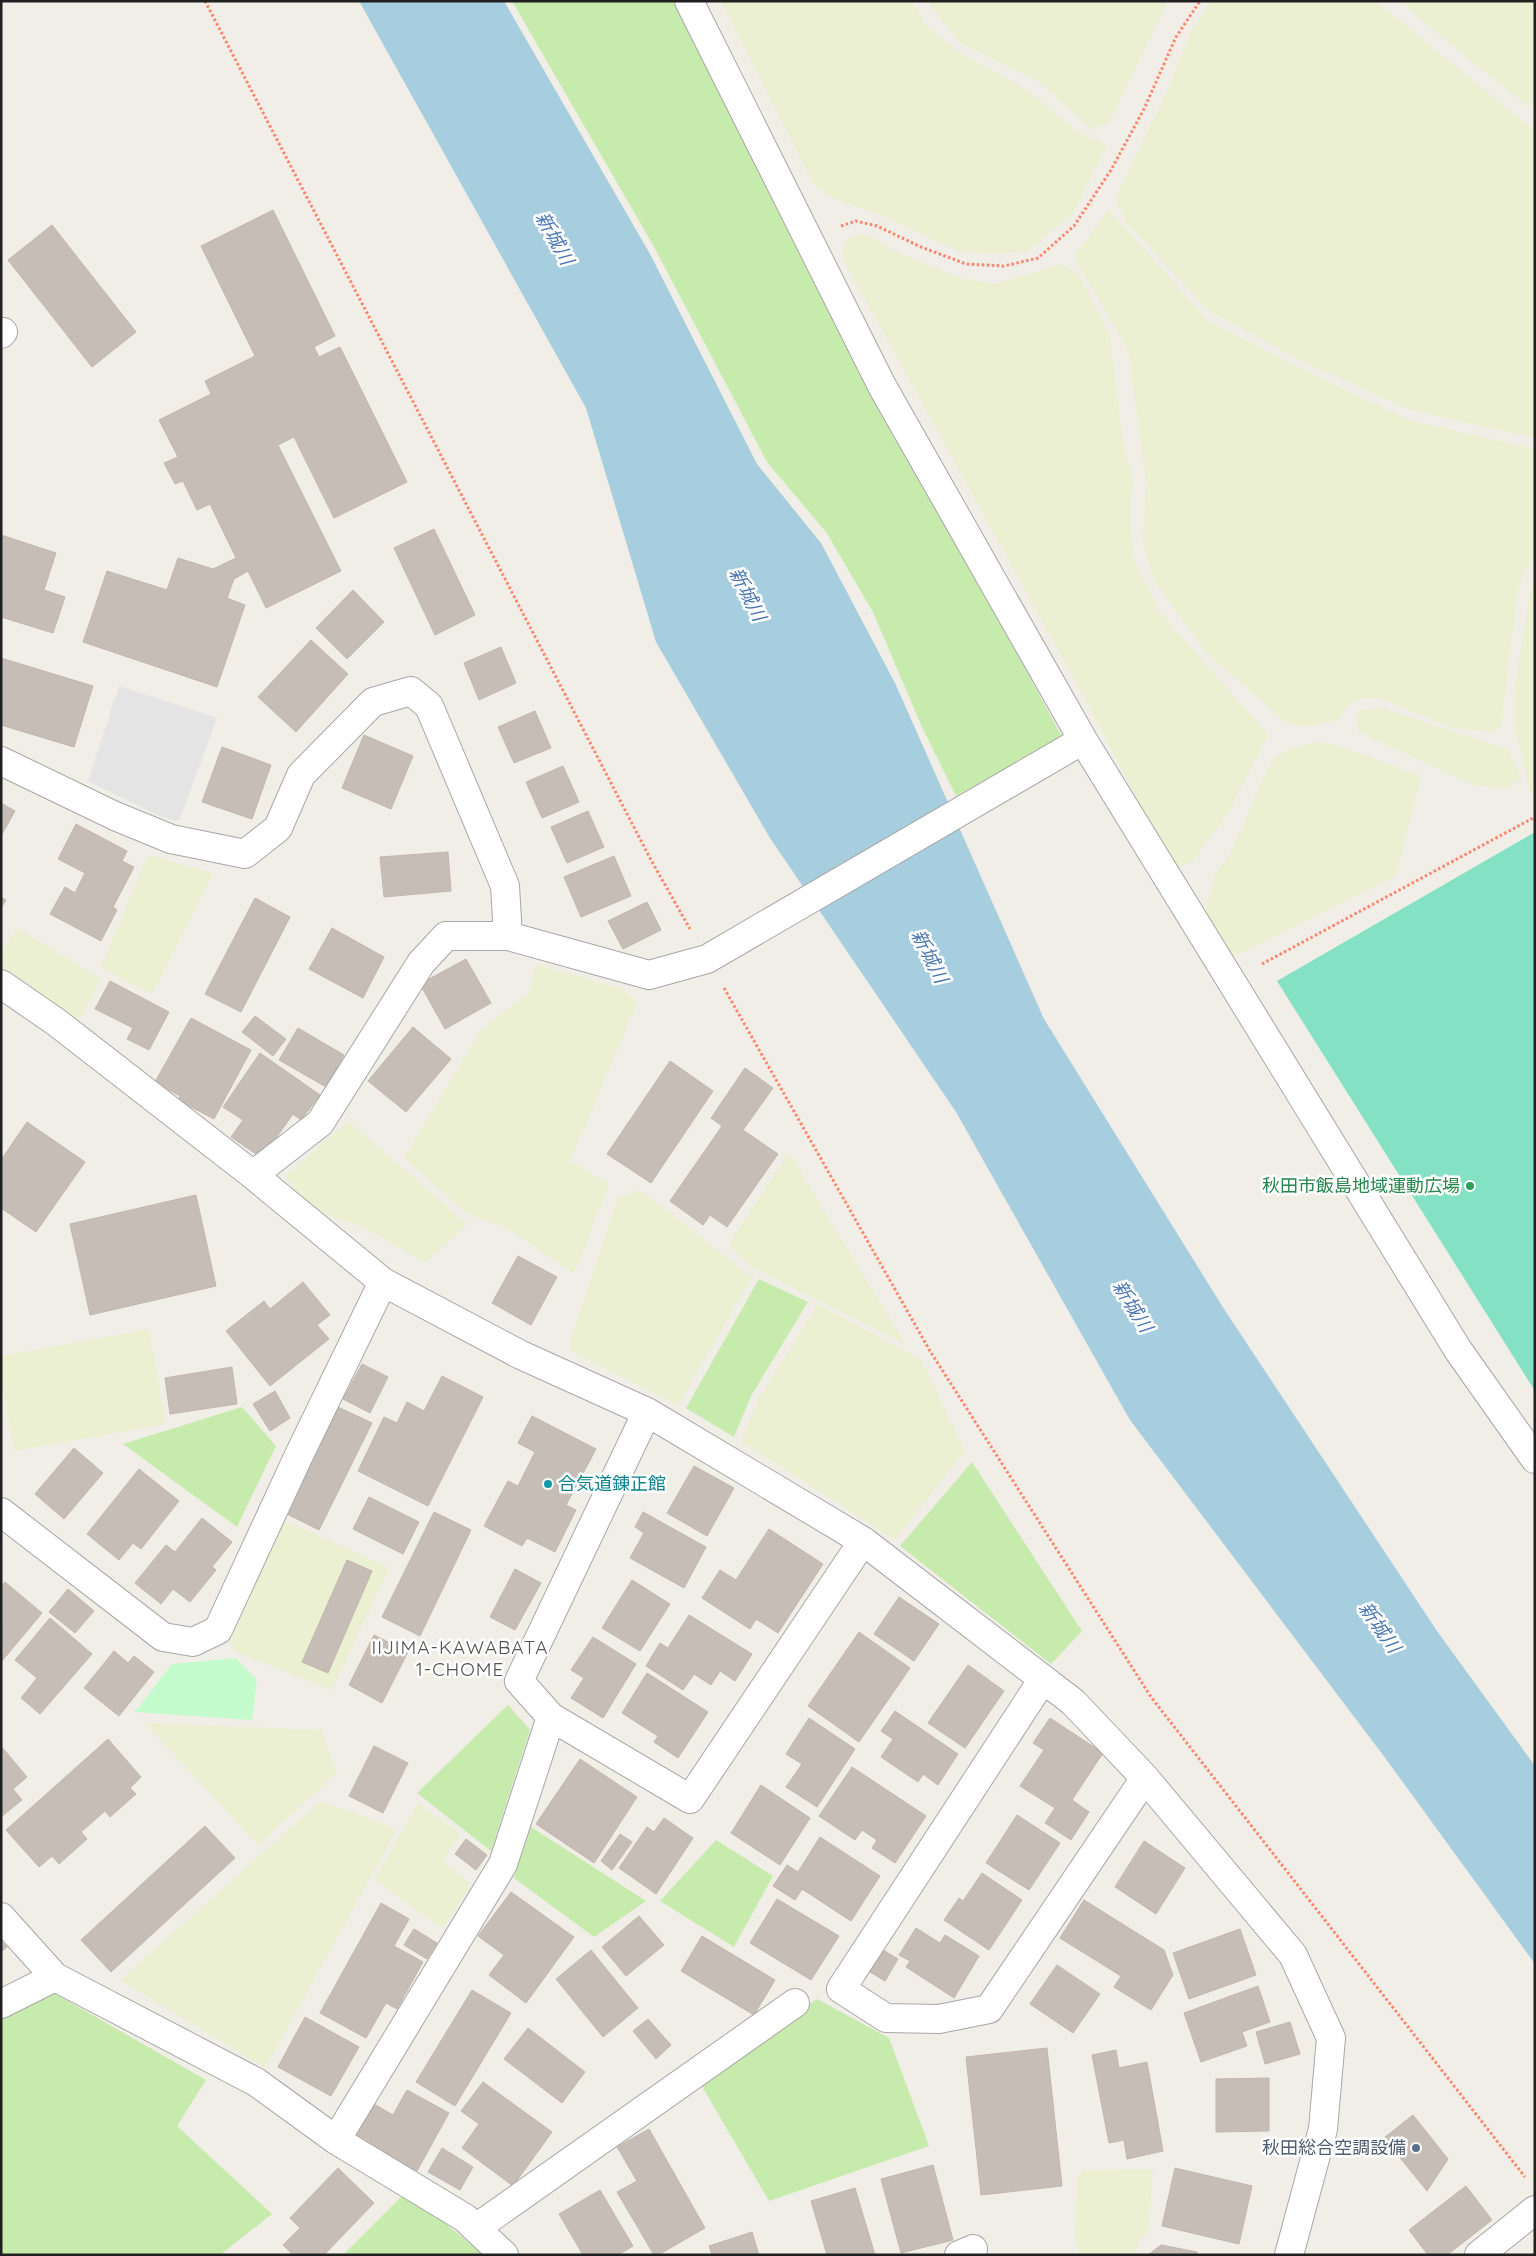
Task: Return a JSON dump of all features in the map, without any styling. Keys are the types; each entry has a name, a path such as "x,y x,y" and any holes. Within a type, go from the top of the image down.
{"street":[{"path":"689,1 882,386 1083,740 1458,1350 1535,1459"},
{"path":"1,761 115,816 171,839 246,854 278,828 301,775 373,702 411,691 429,706 505,886 508,936"},
{"path":"253,1175 320,1124 421,963 446,936 508,936 649,975 708,959 1083,740"},
{"path":"1,984 56,1022 253,1175 383,1282 522,1355 647,1412 863,1541 1074,1702 1145,1778 1293,1955 1331,2038 1323,2129 1289,2255"},
{"path":"1,1512 163,1637 193,1642 218,1630 299,1455 383,1282"},
{"path":"647,1412 519,1680 550,1716 690,1799 863,1541"},
{"path":"1043,1678 841,1989 886,2018 939,2020 989,2009 1145,1778"},
{"path":"336,2140 503,1864 550,1716"},
{"path":"1,1917 56,1977 256,2082 336,2140 465,2218 504,2255"},
{"path":"1,2004 56,1977"},
{"path":"476,2228 795,2003"},
{"path":"1479,2255 1535,2210"}],"path":[{"path":"205,1 651,860 930,1351 1151,1696 1529,2182"},
{"path":"811,244 832,230 856,221 877,226 921,247 966,264 1004,266 1038,258 1074,226 1111,170 1144,108 1176,37 1200,1"},
{"path":"1231,980 1535,818"}],"green space":[{"path":"512,1 677,1 857,359 1062,737 956,796 921,725 873,612 826,532 767,462 653,245"},
{"path":"721,1 912,1 927,27 966,57 1026,89 1076,131 1107,145 1072,214 1028,251 995,254 957,251 891,219 831,197 813,183"},
{"path":"927,1 1168,1 1109,122 1092,130 1038,81 960,43"},
{"path":"1212,1 1375,1 1535,131 1535,438 1410,410 1300,360 1209,311 1128,224 1115,199 1168,90 1191,31"},
{"path":"1401,1 1535,1 1535,108 1524,103 1433,30"},
{"path":"1109,210 1206,319 1291,364 1409,420 1535,449 1535,556 1519,582 1501,725 1495,732 1454,728 1383,700 1364,697 1349,705 1338,720 1300,727 1286,722 1206,652 1153,579 1143,542 1146,481 1128,350 1074,257"},
{"path":"858,233 871,236 896,252 961,278 996,284 1062,264 1077,272 1110,336 1123,442 1133,482 1130,518 1134,560 1160,612 1268,735 1229,811 1191,863 1177,866 1162,847 1090,708 843,259 844,243"},
{"path":"1535,577 1535,794 1530,792 1515,727 1514,693 1530,591"},
{"path":"1381,708 1507,749 1521,777 1510,789 1473,785 1359,732 1355,719 1360,710"},
{"path":"1315,742 1337,745 1421,776 1396,876 1233,957 1205,911 1215,874 1231,853 1264,777 1275,758 1294,747"},
{"name":"秋田市飯島地域運動広場","path":"1535,832 1535,1391 1277,981"},
{"path":"148,855 213,873 152,994 101,967"},
{"path":"18,928 101,979 79,1022 1,965 1,952"},
{"path":"536,964 623,989 637,1003 570,1161 609,1184 574,1274 521,1237 499,1225 468,1214 404,1158 481,1030 528,994"},
{"path":"348,1121 467,1224 426,1263 363,1227 328,1215 303,1202 286,1176"},
{"path":"789,1153 906,1345 750,1266 729,1244"},
{"path":"640,1190 752,1277 678,1405 568,1349 618,1197"},
{"path":"759,1279 808,1302 751,1396 734,1437 686,1408"},
{"path":"818,1304 921,1360 965,1451 895,1540 741,1441 759,1399"},
{"path":"149,1329 166,1424 14,1451 1,1378 1,1356"},
{"path":"242,1407 276,1446 237,1527 123,1444"},
{"path":"972,1462 1082,1631 1051,1664 900,1546"},
{"path":"284,1520 389,1568 332,1690 237,1652 230,1641"},
{"path":"236,1658 257,1680 252,1720 135,1712 172,1664"},
{"path":"508,1705 530,1730 491,1851 417,1793"},
{"path":"145,1723 321,1730 337,1772 258,1845"},
{"path":"321,1801 397,1829 265,2068 120,1980"},
{"path":"418,1803 461,1834 442,1861 471,1884 443,1929 375,1879"},
{"path":"531,1827 646,1901 594,1937 514,1878"},
{"path":"716,1840 773,1876 734,1947 660,1901"},
{"path":"52,1992 206,2080 177,2126 272,2214 220,2255 1,2255 1,2018"},
{"path":"817,1999 889,2038 929,2146 769,2201 699,2081"},
{"path":"1153,2169 1148,2232 1138,2243 1134,2255 1080,2255 1075,2241 1077,2182 1083,2170"},
{"path":"402,2196 440,2219 484,2255 343,2255"}],"shaded area":[{"path":"119,686 217,718 179,821 161,817 88,781"}],"water":[{"name":"新城川","path":"359,1 504,1 650,254 757,464 821,543 895,683 1044,1019 1224,1309 1437,1631 1535,1766 1535,1964 1386,1759 1130,1420 956,1112 770,838 656,642 586,408"}],"building":[{"path":"273,210 335,336 314,347 319,357 340,347 407,482 334,518 294,437 278,445 341,571 266,608 248,571 234,579 227,598 245,605 217,687 83,642 107,571 167,590 178,558 213,569 236,558 210,504 197,510 183,481 175,484 164,463 178,457 159,420 211,394 205,381 255,356 201,246"},
{"path":"52,225 136,332 92,367 8,260"},
{"path":"434,529 475,615 435,635 394,548"},
{"path":"1,535 56,553 44,590 65,597 53,633 1,617"},
{"path":"353,590 384,622 347,659 316,628"},
{"path":"311,640 348,674 296,732 258,697"},
{"path":"501,647 516,683 479,700 464,663"},
{"path":"1,658 93,686 74,747 1,725"},
{"path":"535,711 551,748 514,763 498,727"},
{"path":"364,735 413,756 391,809 342,788"},
{"path":"222,747 271,765 252,819 202,802"},
{"path":"563,766 579,802 542,818 526,782"},
{"path":"1,803 15,811 1,836"},
{"path":"588,811 604,847 567,863 551,827"},
{"path":"76,824 127,851 122,861 134,867 113,907 117,910 101,941 50,914 65,887 75,893 85,873 58,859"},
{"path":"448,852 451,891 384,897 380,857"},
{"path":"614,856 631,896 581,917 564,877"},
{"path":"1,897 6,900 1,908"},
{"path":"255,898 290,917 241,1012 205,994"},
{"path":"647,902 661,930 623,949 608,921"},
{"path":"332,928 384,957 363,998 309,969"},
{"path":"466,959 491,1003 445,1029 420,984"},
{"path":"110,981 169,1012 149,1050 127,1039 133,1028 95,1009"},
{"path":"255,1016 286,1039 273,1056 242,1032"},
{"path":"191,1018 251,1050 214,1119 178,1100 180,1096 155,1082"},
{"path":"413,1027 451,1059 406,1112 368,1081"},
{"path":"298,1028 344,1055 326,1087 279,1060"},
{"path":"260,1053 320,1095 301,1120 293,1114 262,1158 231,1137 243,1120 223,1107"},
{"path":"670,1061 713,1091 651,1183 607,1154"},
{"path":"745,1068 773,1088 743,1130 778,1154 727,1227 710,1215 703,1225 670,1201 722,1126 711,1118"},
{"path":"27,1122 85,1162 36,1232 1,1208 1,1160"},
{"path":"196,1195 216,1286 90,1315 70,1224"},
{"path":"518,1256 557,1277 531,1325 492,1303"},
{"path":"303,1282 330,1315 317,1325 329,1339 270,1386 226,1331 264,1301 270,1309"},
{"path":"362,1364 388,1377 370,1413 343,1399"},
{"path":"232,1367 237,1404 170,1414 165,1378"},
{"path":"442,1376 483,1397 428,1506 358,1471 384,1417 397,1423 407,1402 424,1411"},
{"path":"275,1391 290,1418 270,1431 253,1404"},
{"path":"338,1407 372,1423 319,1530 285,1513"},
{"name":"合気道錬正館","path":"532,1416 596,1449 566,1505 576,1510 555,1552 527,1538 522,1546 484,1526 508,1481 518,1486 535,1452 518,1443"},
{"path":"74,1448 103,1473 64,1519 35,1494"},
{"path":"694,1466 734,1488 707,1536 667,1513"},
{"path":"139,1469 179,1501 141,1549 133,1543 119,1560 87,1534"},
{"path":"369,1497 419,1522 403,1554 353,1529"},
{"path":"434,1512 471,1530 420,1636 382,1617"},
{"path":"643,1512 706,1547 684,1588 630,1558 644,1533 635,1527"},
{"path":"202,1518 232,1542 212,1567 216,1570 190,1602 173,1589 161,1604 135,1583 166,1545 175,1552"},
{"path":"769,1529 823,1564 778,1633 756,1619 750,1629 702,1598 720,1570 736,1580"},
{"path":"347,1560 372,1571 328,1673 302,1662"},
{"path":"515,1569 541,1583 515,1630 490,1617"},
{"path":"632,1580 670,1604 640,1651 602,1628"},
{"path":"5,1582 42,1613 2,1661 1,1587"},
{"path":"68,1589 94,1611 75,1633 49,1612"},
{"path":"899,1597 939,1624 914,1661 874,1634"},
{"path":"689,1615 752,1654 735,1681 720,1671 711,1685 694,1674 683,1690 646,1666 660,1643 668,1648"},
{"path":"50,1618 92,1654 40,1714 21,1698 37,1678 15,1660"},
{"path":"859,1632 910,1668 859,1742 808,1706"},
{"path":"374,1635 408,1652 382,1703 349,1685"},
{"path":"593,1637 636,1664 603,1718 571,1698 584,1678 571,1670"},
{"path":"114,1651 128,1663 134,1656 154,1672 119,1716 84,1688"},
{"path":"968,1665 1004,1691 965,1748 928,1723"},
{"path":"647,1673 708,1712 678,1758 654,1742 658,1736 622,1713"},
{"path":"895,1711 958,1754 938,1785 923,1774 918,1782 881,1757 893,1739 881,1731"},
{"path":"809,1718 855,1749 817,1807 786,1787 802,1764 786,1754"},
{"path":"1050,1718 1103,1753 1072,1800 1089,1812 1071,1840 1045,1823 1055,1808 1020,1786 1044,1750 1033,1743"},
{"path":"108,1739 141,1777 130,1788 136,1794 110,1817 105,1811 81,1832 87,1839 59,1864 52,1856 39,1867 6,1830"},
{"path":"1,1746 27,1777 13,1789 22,1800 1,1817"},
{"path":"374,1746 408,1763 383,1813 349,1796"},
{"path":"580,1759 637,1797 594,1863 536,1824"},
{"path":"852,1767 926,1816 895,1863 872,1848 877,1840 862,1830 855,1840 819,1816"},
{"path":"761,1785 810,1818 780,1865 731,1833"},
{"path":"1017,1815 1060,1843 1029,1890 986,1863"},
{"path":"664,1818 693,1838 656,1894 619,1868 647,1827 654,1832"},
{"path":"205,1826 235,1858 111,1972 81,1940"},
{"path":"620,1834 632,1842 612,1870 601,1861"},
{"path":"820,1837 880,1876 851,1921 802,1889 795,1900 773,1886 787,1865 798,1872"},
{"path":"466,1839 487,1855 476,1870 455,1854"},
{"path":"1144,1841 1185,1868 1156,1914 1115,1887"},
{"path":"982,1873 1022,1900 989,1950 944,1920 959,1898 963,1901"},
{"path":"511,1892 574,1937 526,2003 489,1975 504,1955 478,1936"},
{"path":"777,1899 839,1936 811,1980 750,1943"},
{"path":"1084,1900 1164,1950 1173,1975 1151,2010 1114,1987 1121,1976 1060,1938"},
{"path":"381,1903 409,1919 394,1946 423,1962 397,2009 386,2003 366,2038 320,2013"},
{"path":"639,1916 664,1945 626,1976 602,1947"},
{"path":"916,1928 940,1943 945,1935 979,1956 954,1998 906,1967 910,1961 899,1955"},
{"path":"414,1929 437,1943 427,1959 404,1945"},
{"path":"1240,1929 1256,1975 1189,1999 1173,1953"},
{"path":"702,1936 775,1980 754,2015 681,1971"},
{"path":"1,1941 7,1947 1,1952"},
{"path":"591,1950 638,2008 603,2037 556,1979"},
{"path":"883,1950 898,1959 885,1981 870,1972"},
{"path":"1057,1965 1100,1994 1073,2033 1030,2004"},
{"path":"1258,1986 1270,2022 1242,2032 1247,2046 1201,2062 1184,2013"},
{"path":"472,1990 511,2013 455,2106 416,2082"},
{"path":"305,2017 359,2047 331,2096 278,2067"},
{"path":"648,2019 671,2045 656,2059 633,2031"},
{"path":"1290,2022 1300,2054 1265,2064 1256,2032"},
{"path":"528,2028 585,2072 562,2103 504,2059"},
{"path":"1047,2048 1062,2186 981,2195 966,2057"},
{"path":"1116,2050 1119,2068 1147,2062 1163,2151 1127,2159 1124,2140 1109,2143 1092,2055"},
{"path":"1269,2078 1269,2131 1216,2132 1216,2079"},
{"path":"483,2082 552,2132 513,2186 462,2148 479,2124 461,2111"},
{"path":"407,2090 449,2113 417,2171 355,2138 374,2104 393,2115"},
{"name":"秋田総合空調設備","path":"1413,2115 1448,2159 1427,2191 1384,2138"},
{"path":"649,2129 705,2228 658,2255 654,2255 617,2192 637,2181 617,2147"},
{"path":"442,2148 473,2167 460,2190 428,2172"},
{"path":"933,2165 953,2240 901,2253 881,2179"},
{"path":"338,2168 374,2203 324,2255 293,2255 283,2245 300,2228 290,2218"},
{"path":"1175,2168 1252,2186 1239,2244 1162,2226"},
{"path":"1466,2186 1492,2220 1447,2255 1428,2255 1409,2230"},
{"path":"855,2188 875,2255 827,2255 811,2201"},
{"path":"600,2190 633,2246 618,2255 583,2255 559,2214"},
{"path":"752,2232 759,2255 712,2255 709,2246"},
{"path":"1161,2245 1197,2252 1197,2255 1148,2255"}],"place":[{"name":"秋田市飯島地域運動広場","path":"1470,1186"},
{"name":"合気道錬正館","path":"548,1484"},
{"name":"秋田総合空調設備","path":"1416,2148"}],"district":[{"name":"IIJIMA-KAWABATA 1-CHOME","path":"460,1658"}]}
